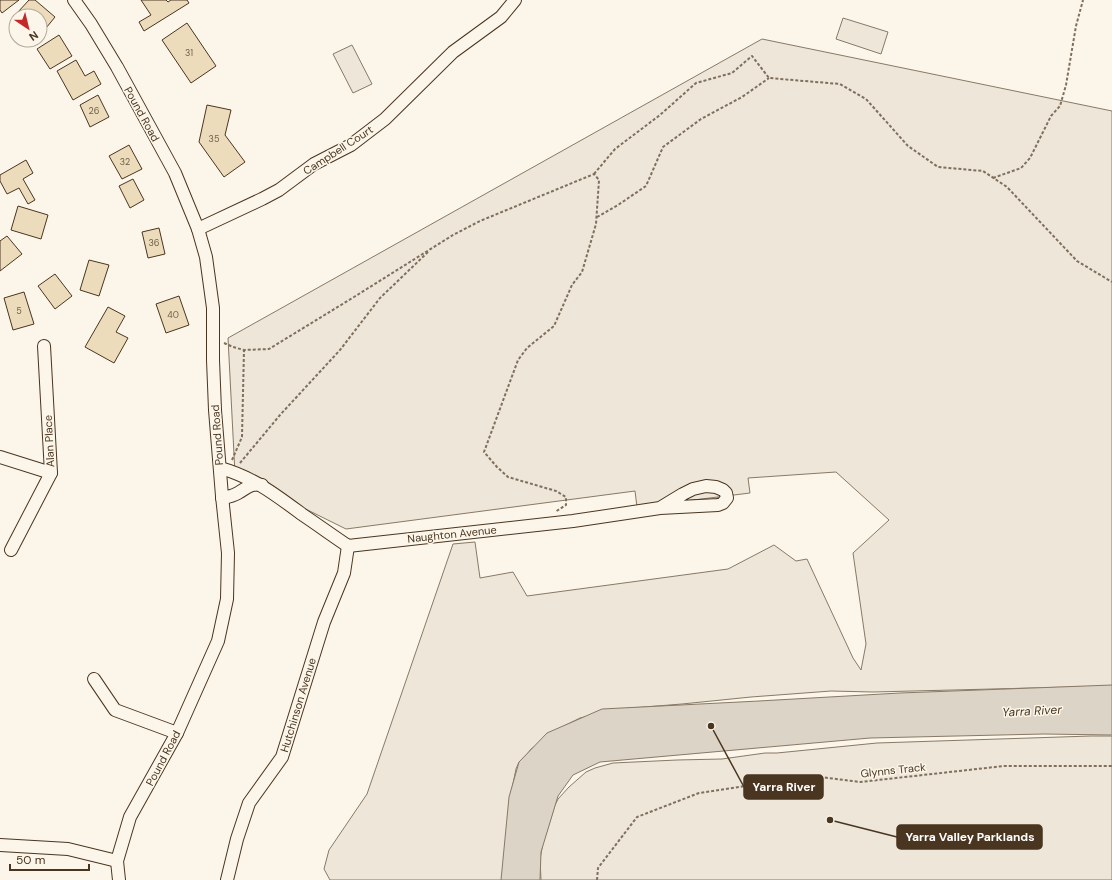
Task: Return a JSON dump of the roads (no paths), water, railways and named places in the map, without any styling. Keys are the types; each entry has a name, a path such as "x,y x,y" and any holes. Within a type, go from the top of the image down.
{"street":[{"name":"Pound Road","path":"74,0 91,24 117,67 175,173 198,229 206,257 213,308 215,410 227,470 222,498 228,553 227,599 218,641 177,733 130,817 117,861 119,880"},
{"name":"Campbell Court","path":"198,229 279,190 314,164 351,144 385,119 452,52 501,17 514,0"},
{"name":"Alan Place","path":"11,550 51,473 44,346"},
{"path":"0,457 51,473"},
{"path":"227,470 262,485 348,546"},
{"path":"222,498 234,495 250,485 262,485"},
{"name":"Naughton Avenue","path":"348,546 573,521 660,508"},
{"name":"Hutchinson Avenue","path":"228,880 237,839 249,803 282,757 324,622 344,573 348,546"},
{"path":"94,680 114,710 177,733"},
{"path":"1,844 68,849 117,861"}],"water":[{"path":"1112,685 1112,735 1044,734 870,738 600,762 573,775 558,796 541,852 540,880 501,880 509,797 519,762 547,733 602,709 900,693"}],"place":[{"name":"Yarra River","path":"711,726"},
{"name":"Yarra Valley Parklands","path":"830,820"}]}
